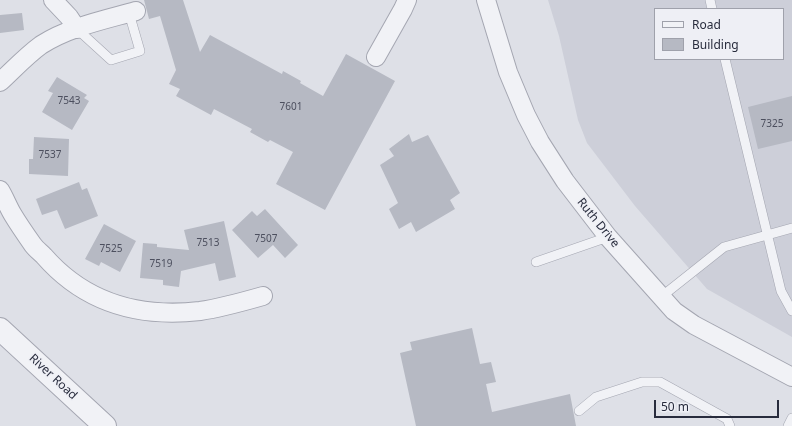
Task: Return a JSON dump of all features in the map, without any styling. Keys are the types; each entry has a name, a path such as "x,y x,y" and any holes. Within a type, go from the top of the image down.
{"street":[{"path":"53,0 69,17 77,29"},
{"path":"376,57 407,0"},
{"name":"Ruth Drive","path":"486,0 508,72 540,142 565,181 608,237 674,311 690,322 792,377"},
{"path":"0,82 42,45 77,29 132,12"},
{"path":"0,190 12,214 34,246 72,283 102,300 134,310 174,313 210,309 263,296"},
{"name":"River Road","path":"0,329 105,426"}],"lane":[{"path":"77,29 111,60 140,51 132,12"},
{"path":"725,60 781,292 792,311"},
{"path":"661,296 724,247 792,228"},
{"path":"536,262 608,237"},
{"path":"579,412 596,397 642,382 660,382 727,419 730,426"},
{"path":"788,426 792,418"}],"shaded area":[{"path":"548,0 792,0 792,337 707,289 635,206 587,143 578,120 559,36"}],"building":[{"path":"144,0 183,0 200,52 210,35 282,74 283,71 323,96 346,54 395,81 325,210 276,184 293,152 270,140 268,142 250,132 252,129 214,109 211,115 176,96 180,89 169,84 176,70 160,16 149,19"},
{"path":"22,13 24,30 0,33 0,15"},
{"path":"57,77 87,95 84,98 89,101 72,130 42,112 53,93 48,91"},
{"path":"792,96 792,141 758,149 748,107"},
{"path":"409,134 412,142 428,135 460,193 450,200 455,209 416,232 411,222 399,229 389,209 398,203 380,165 394,156 389,149"},
{"path":"34,137 69,139 68,176 29,174 29,159 33,159"},
{"path":"79,182 82,190 87,188 98,216 65,229 57,210 42,215 36,199"},
{"path":"265,209 298,245 285,258 273,245 258,258 232,230 252,211 257,216"},
{"path":"224,221 236,277 219,281 215,263 181,271 179,287 163,285 163,280 140,278 143,243 157,244 157,247 189,250 184,230"},
{"path":"104,224 136,241 120,272 101,262 99,266 85,259"},
{"path":"472,328 480,364 491,362 496,382 486,384 492,412 570,394 576,426 416,426 400,353 412,350 410,342"}]}
